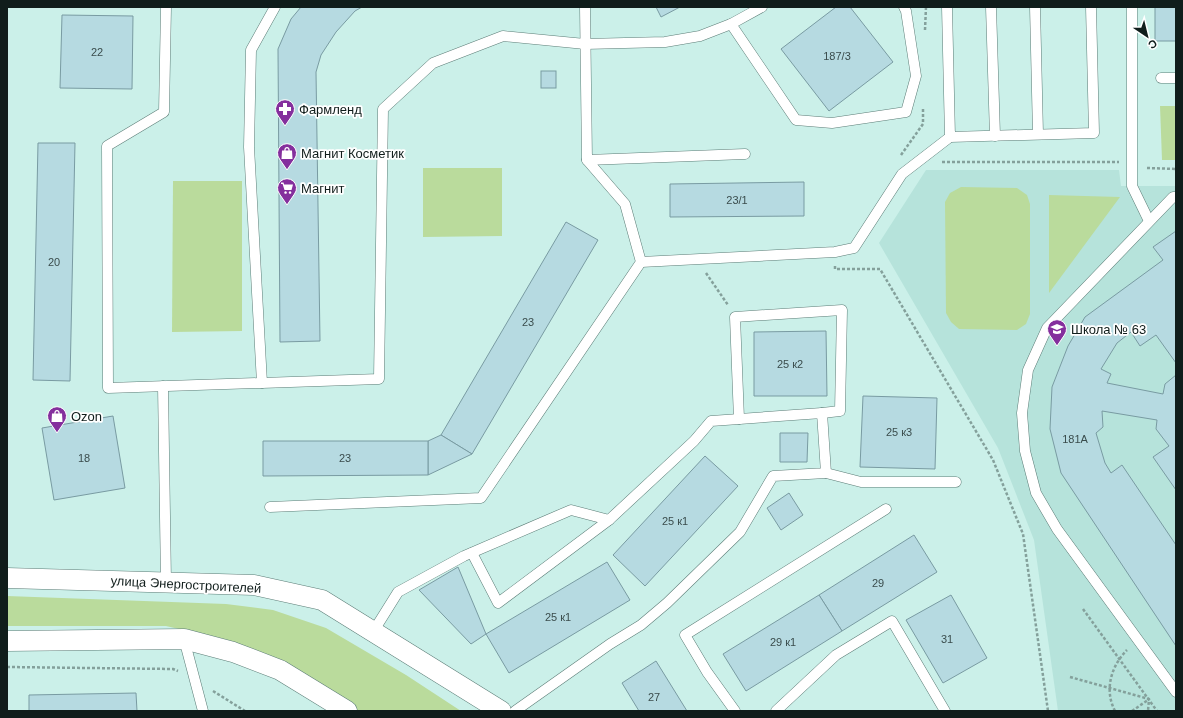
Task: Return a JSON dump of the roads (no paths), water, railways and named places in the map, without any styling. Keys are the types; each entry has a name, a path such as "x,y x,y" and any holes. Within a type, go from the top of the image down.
{"street":[{"name":"улица Энергостроителей","path":"7,578 254,586 322,600 501,711"},
{"path":"7,642 184,639 233,652 280,670 347,711"}],"lane":[{"path":"166,7 164,112 107,146 108,388 378,379 383,109 433,63 503,36 585,44 665,42 700,36 730,24 762,7"},
{"path":"262,383 249,147 250,50 274,7"},
{"path":"270,507 481,498 641,262 625,204 587,160 585,7"},
{"path":"730,24 796,120 832,123 906,112 916,76 906,11 904,7"},
{"path":"947,7 950,137"},
{"path":"991,7 995,136"},
{"path":"1035,7 1038,134"},
{"path":"641,262 835,252 854,248 902,174 915,162 950,137 1094,133 1091,7"},
{"path":"1132,7 1132,186 1149,221"},
{"path":"1161,78 1176,78"},
{"path":"587,160 744,154"},
{"path":"1176,197 1173,197 1149,221 1047,328 1028,370 1022,413 1025,451 1040,499 1056,529 1176,692"},
{"path":"472,553 498,604 608,520 694,440 711,421 739,419 822,413 840,411 842,310 736,317 739,419"},
{"path":"163,386 166,582"},
{"path":"822,413 826,473"},
{"path":"515,711 610,644 641,625 667,603 740,532 773,476 826,473 861,482 956,482"},
{"path":"735,711 707,672 685,635 886,509"},
{"path":"374,632 398,592 472,553 571,510 608,520"},
{"path":"776,711 836,655 892,621 945,711"},
{"path":"184,639 203,711"}],"place":[{"name":"Фармленд","path":"285,126"},
{"name":"Магнит Косметик","path":"287,170"},
{"name":"Магнит","path":"287,205"},
{"name":"Школа № 63","path":"1057,346"},
{"name":"Ozon","path":"57,433"}]}
